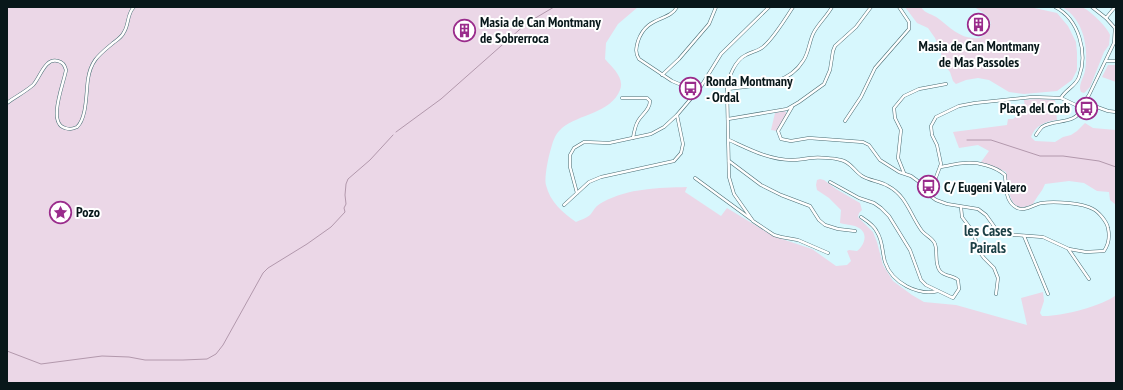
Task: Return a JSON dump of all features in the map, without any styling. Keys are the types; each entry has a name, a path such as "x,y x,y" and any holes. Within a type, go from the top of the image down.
{"street":[{"path":"7,103 38,80 47,64 54,61 60,61 66,70 56,111 57,119 63,128 69,129 77,127 83,118 88,78 93,63 97,56 122,36 134,7"},
{"path":"677,7 675,10 645,28 641,33 636,48 637,55 639,59 679,85 700,88"},
{"path":"662,75 679,59 709,24 716,7"},
{"path":"577,193 570,167 570,155 574,148 584,142 609,143 651,134 664,127 677,115 700,88 721,54 769,7"},
{"path":"753,221 734,194 729,177 728,81 740,60 746,55 765,46 793,7"},
{"path":"727,90 757,86 786,78 798,69 804,60 814,33 832,7"},
{"path":"728,119 792,107 824,84 830,70 835,46 856,28 871,7"},
{"path":"845,121 862,97 875,68 909,29 909,22 899,7"},
{"path":"1055,7 1065,13 1074,26 1080,39 1083,52 1079,78 1061,98"},
{"path":"925,185 933,183 941,164 937,145 932,135 931,126 936,117 959,106 1032,97 1061,98 1080,107 1086,106 1089,95 1114,42 1115,28 1106,18 1092,7"},
{"path":"1106,18 1115,7"},
{"path":"1106,61 1116,61"},
{"path":"904,174 898,158 901,130 895,118 894,108 904,96 919,89 946,84"},
{"path":"622,98 647,98 650,101 650,106 638,120 633,138"},
{"path":"1036,135 1042,127 1076,117 1081,103 1086,102 1108,111 1116,112"},
{"path":"792,107 778,132 781,139 791,141 809,138 863,142 869,145 880,160 925,185 929,195 947,204 978,209 986,215 996,229 1003,234 1043,237 1069,249 1086,252 1104,251 1109,244 1108,228 1101,216 1093,208 1054,201 1040,203 1031,208 1022,209 1015,207 1008,199 1004,175 999,170 984,165 965,162 940,167"},
{"path":"564,205 589,182 601,177 674,160 681,153 682,144 677,115"},
{"path":"729,140 756,153 785,160 812,158 840,160 848,163 861,175 884,183 896,191 903,198 922,232 933,241 937,253 938,267 940,270 944,274 954,276 958,280 959,289 953,298 926,285 921,280 910,250 889,216 882,208 874,203 859,198 830,182"},
{"path":"729,161 761,185 781,195 810,206 819,220 825,225 838,229 855,231"},
{"path":"695,178 774,235 798,240 828,253"},
{"path":"960,207 962,217 974,233 978,250 994,268 998,278 996,294"},
{"path":"861,217 877,230 881,239 886,263 898,280 911,289 922,292 938,291"},
{"path":"1024,236 1048,294"},
{"path":"1069,249 1089,279"}],"shaded area":[{"path":"7,7 638,7 618,24 606,43 605,59 617,73 621,81 620,90 616,98 610,104 569,123 555,136 546,169 546,185 554,202 566,215 576,222 589,216 600,203 613,197 633,191 687,187 685,192 721,216 727,208 773,236 812,249 836,266 847,265 851,261 847,251 857,251 864,242 864,235 861,229 853,225 840,223 841,210 829,198 817,190 817,180 824,180 860,203 862,210 858,217 873,232 883,265 893,281 924,302 956,305 1027,325 1021,298 1043,292 1044,301 1040,313 1042,316 1050,316 1091,307 1116,295 1116,383 7,383"},
{"path":"905,7 921,7 925,11 937,17 951,29 969,38 980,38 989,29 990,25 989,18 983,12 974,7 1030,7 1057,13 1068,26 1076,42 1077,70 1072,80 1057,91 1024,94 1009,92 989,80 978,78 966,80 956,84 953,81 950,72 942,62 941,52 935,38 928,28 917,23"},
{"path":"1062,7 1084,8 1102,23 1110,35 1109,45 1104,52 1090,87 1084,93 1081,92 1080,89 1086,62 1083,35 1075,19"},
{"path":"1108,65 1116,65 1116,82 1102,77"},
{"path":"1024,100 1055,100 1057,120 1045,123 1038,127 1031,137 1035,141 1055,142 1063,137 1071,135 1085,123 1093,128 1116,130 1116,205 1110,200 1109,192 1097,191 1084,183 1069,181 1045,184 1033,204 1025,207 1019,206 1014,204 1011,199 1006,172 981,162 989,151 978,145 959,148 953,132 1007,125 1008,119 1013,119 1025,108"},
{"path":"785,111 787,114 777,131 771,130 775,113"}],"waterway":[{"path":"396,132 441,99 527,23 554,7"},
{"path":"7,351 41,364 102,356 129,357 145,360 183,360 207,359 216,354 223,345 263,273 268,268 331,227 345,212 345,195 348,179 370,160 393,135"},
{"path":"967,140 991,140 1040,156 1063,156 1099,161 1116,167"}],"place":[{"name":"Masia de Can Montmany de Mas Passoles","path":"979,24"},
{"name":"Masia de Can Montmany de Sobrerroca","path":"465,30"},
{"name":"Ronda Montmany - Ordal","path":"691,89"},
{"name":"Plaça del Corb","path":"1086,108"},
{"name":"C/ Eugeni Valero","path":"929,187"},
{"name":"Pozo","path":"60,212"}],"district":[{"name":"les Cases Pairals","path":"988,240"}]}
